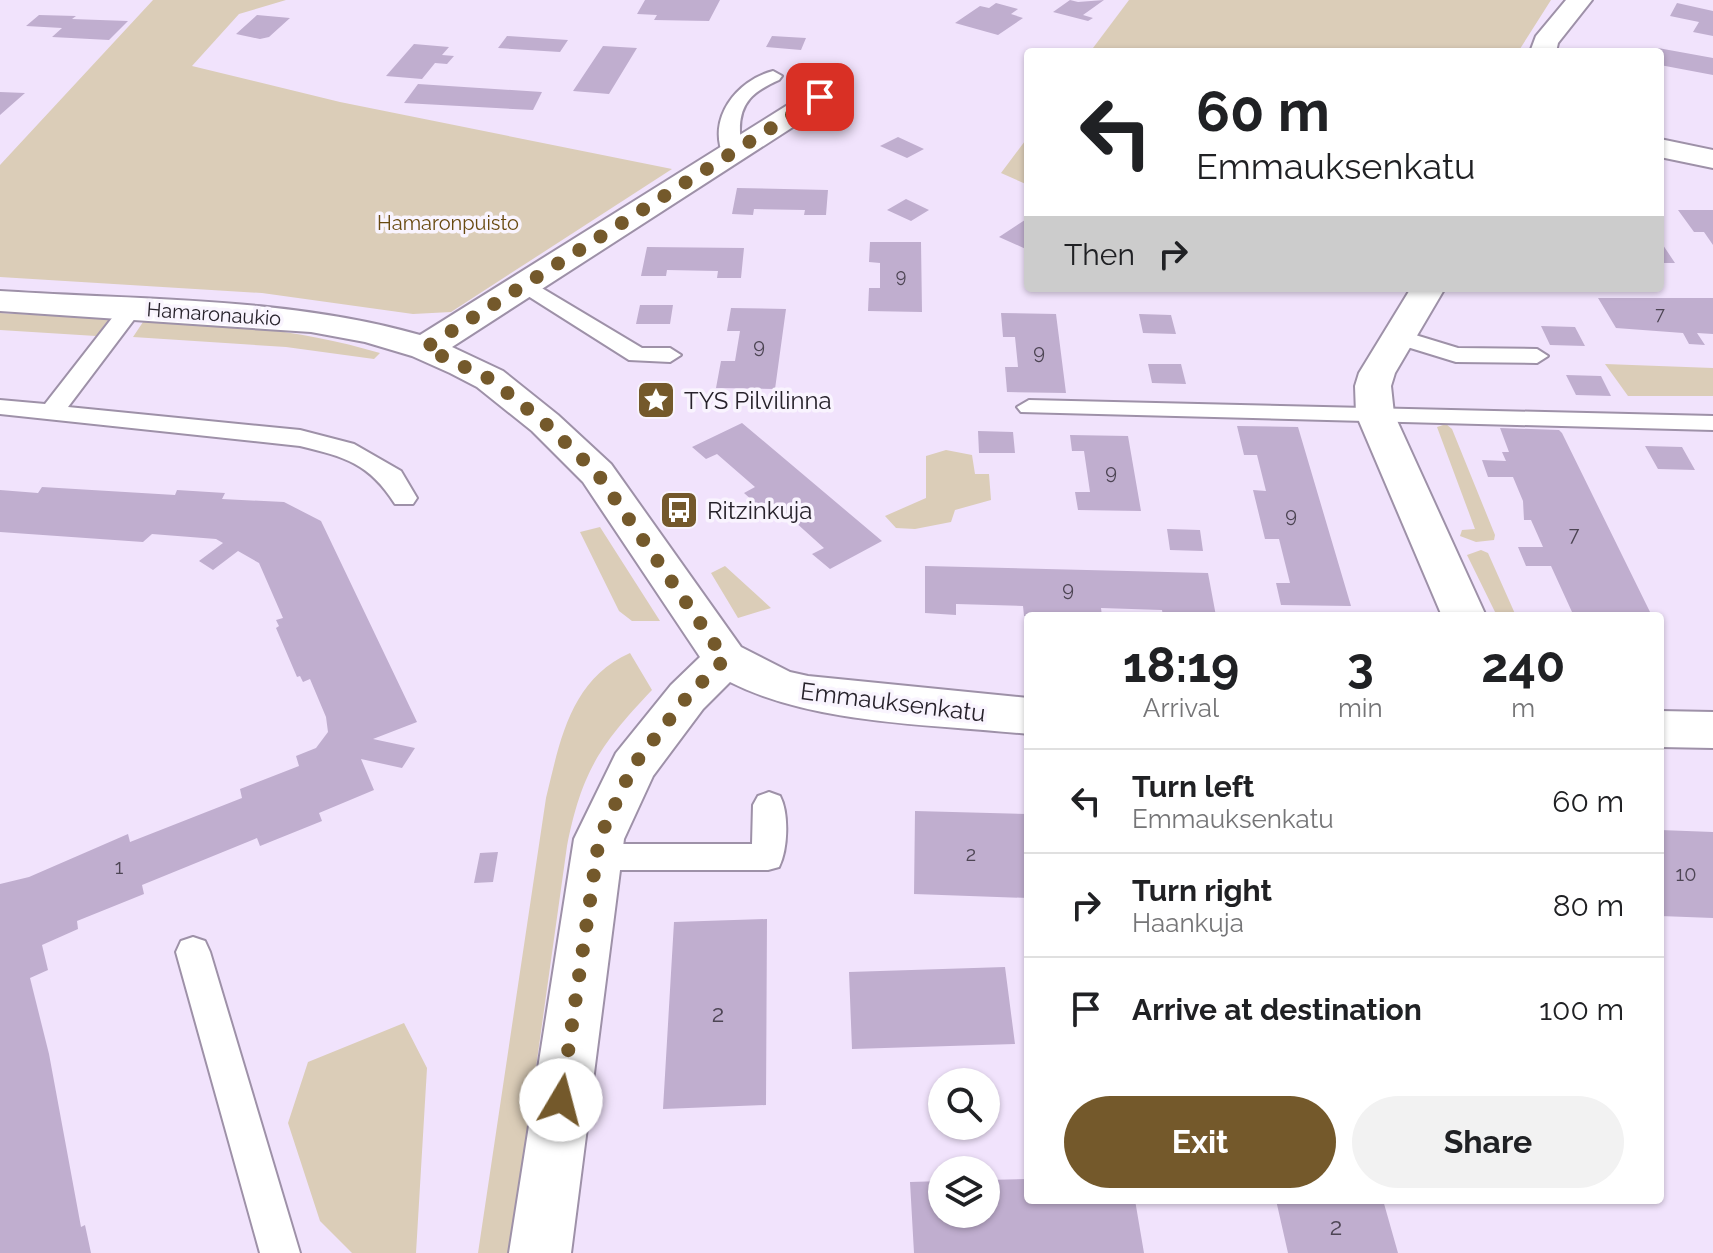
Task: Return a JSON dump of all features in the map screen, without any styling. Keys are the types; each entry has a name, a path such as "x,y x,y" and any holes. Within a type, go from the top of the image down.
{"street":[{"path":"1544,48 1545,42 1579,0"},
{"path":"425,348 820,97"},
{"path":"1664,149 1713,159"},
{"path":"1426,292 1373,386 1375,414 1462,612"},
{"name":"Hamaronaukio","path":"0,301 311,322 370,332 425,348"},
{"name":"Emmauksenkatu","path":"425,348 490,379 545,423 597,473 725,659 779,686 808,693 1024,716"},
{"path":"540,1253 596,857 619,790 633,766 687,697 725,659"},
{"path":"1664,729 1713,730"}],"lane":[{"path":"731,153 729,119 735,101 752,84 773,76"},
{"path":"525,284 637,355 670,355"},
{"path":"51,412 131,309"},
{"path":"1399,337 1456,355 1537,356"},
{"path":"0,407 300,438 354,452 392,477 404,498"},
{"path":"1029,407 1713,423"},
{"path":"596,857 768,857 769,805"},
{"path":"193,952 280,1253"}],"green space":[{"name":"Hamaronpuisto","path":"153,0 286,0 239,14 192,66 340,102 672,169 451,312 413,314 262,293 0,277 0,165"},
{"path":"1129,0 1551,0 1521,48 1093,48"},
{"path":"1024,142 1024,183 1001,173"},
{"path":"0,313 109,319 96,336 0,330"},
{"path":"145,319 264,329 380,353 374,359 286,347 133,337"},
{"path":"1605,364 1713,368 1713,396 1628,396"},
{"path":"1446,424 1452,429 1495,535 1494,540 1476,542 1460,536 1462,530 1475,529 1437,427"},
{"path":"946,450 972,455 975,474 989,474 991,500 955,510 951,522 915,529 896,528 885,516 926,498 926,456"},
{"path":"600,527 660,621 632,621 619,611 580,532"},
{"path":"1481,550 1488,553 1514,612 1495,612 1467,555"},
{"path":"725,566 771,608 738,618 711,573"},
{"path":"630,653 652,690 619,727 596,760 573,820 510,1253 478,1253 546,798 563,734 581,696 594,679"},
{"path":"404,1023 427,1068 416,1253 352,1253 320,1221 288,1123 308,1062"}],"building":[{"path":"645,0 720,0 709,21 654,20 657,15 637,14"},
{"path":"1070,0 1104,0 1083,15 1093,18 1088,21 1053,12"},
{"path":"996,3 1018,9 1011,14 1023,18 998,35 955,23 980,6 989,8"},
{"path":"1677,3 1713,11 1713,36 1693,32 1699,22 1670,16"},
{"path":"39,15 128,21 109,40 52,37 62,28 26,26"},
{"path":"257,15 290,18 269,37 260,39 236,34"},
{"path":"507,36 568,40 560,52 498,48"},
{"path":"772,36 806,38 801,50 766,47"},
{"path":"414,44 449,47 442,55 454,56 447,64 435,63 422,79 386,76"},
{"path":"603,46 637,48 609,94 573,91"},
{"path":"1664,49 1713,58 1713,75 1664,66"},
{"path":"418,84 542,92 533,110 404,103"},
{"path":"0,92 25,93 0,115"},
{"path":"898,137 924,149 907,158 880,146"},
{"path":"737,188 828,190 826,215 804,215 805,210 754,209 753,215 732,214"},
{"path":"906,199 929,210 911,221 887,210"},
{"path":"1678,210 1713,210 1713,245 1704,232 1694,232"},
{"path":"1024,221 1024,248 999,237"},
{"path":"870,242 921,242 922,312 868,311 869,288 880,288 880,263 869,262"},
{"path":"1664,246 1675,263 1664,263"},
{"path":"647,247 744,248 741,278 717,278 718,271 667,270 666,276 641,276"},
{"path":"1598,298 1713,298 1713,334 1697,333 1705,345 1689,344 1683,333 1616,328"},
{"path":"640,305 673,305 670,324 636,324"},
{"path":"731,308 786,309 775,389 716,388 721,361 735,361 740,331 727,331"},
{"path":"1001,313 1056,314 1066,393 1007,392 1005,367 1018,367 1015,337 1003,337"},
{"path":"1139,314 1171,315 1176,334 1143,333"},
{"path":"1541,326 1575,327 1585,346 1550,345"},
{"path":"1148,364 1181,364 1186,384 1152,383"},
{"path":"1566,375 1601,376 1611,396 1576,395"},
{"path":"742,423 882,541 830,569 812,554 824,548 784,512 772,518 744,493 755,487 717,454 706,459 692,447"},
{"path":"1237,426 1298,427 1351,606 1281,605 1276,583 1290,583 1279,539 1265,539 1253,490 1266,491 1257,455 1244,455"},
{"path":"1500,428 1559,430 1562,433 1650,612 1572,612 1551,566 1526,566 1518,547 1543,547 1531,520 1524,520 1523,501 1513,477 1488,477 1482,460 1506,461 1502,452 1509,452"},
{"path":"978,431 1013,432 1015,453 979,453"},
{"path":"1070,435 1128,436 1141,511 1078,510 1075,492 1090,492 1084,451 1072,451"},
{"path":"1645,446 1682,447 1695,470 1658,469"},
{"path":"42,487 175,495 177,490 225,493 222,499 284,502 321,521 417,722 373,739 415,748 402,768 361,759 374,790 319,813 322,821 260,846 257,838 142,885 144,894 77,921 78,929 42,945 48,970 30,978 49,1054 81,1227 85,1225 91,1253 0,1253 0,884 29,877 128,834 130,842 242,798 240,789 299,766 296,756 316,748 328,732 326,717 310,679 303,682 300,676 297,677 276,628 279,626 276,620 283,618 259,563 238,551 213,570 199,561 223,543 216,539 152,534 143,542 0,532 0,490 38,493"},
{"path":"1167,529 1200,530 1203,551 1170,550"},
{"path":"925,566 1208,573 1215,612 1101,608 1102,612 1024,612 1024,616 1023,606 956,604 956,615 925,613"},
{"path":"915,811 1024,814 1024,898 914,894"},
{"path":"1664,830 1713,832 1713,918 1664,916"},
{"path":"498,852 493,882 474,883 480,853"},
{"path":"767,919 766,1105 663,1109 674,922"},
{"path":"1005,967 1015,1044 852,1049 849,972"},
{"path":"1024,1179 1024,1204 1136,1204 1144,1253 914,1253 910,1182 928,1181 928,1228 1000,1228 1000,1180"},
{"path":"1277,1204 1384,1204 1398,1253 1288,1253"}],"place":[{"name":"TYS Pilvilinna","path":"656,400"},
{"name":"Ritzinkuja","path":"679,510"}],"route":[{"path":"561,1100 599,839 619,790 633,766 687,697 725,659 597,473 545,423 490,379 425,348 820,97"}]}
